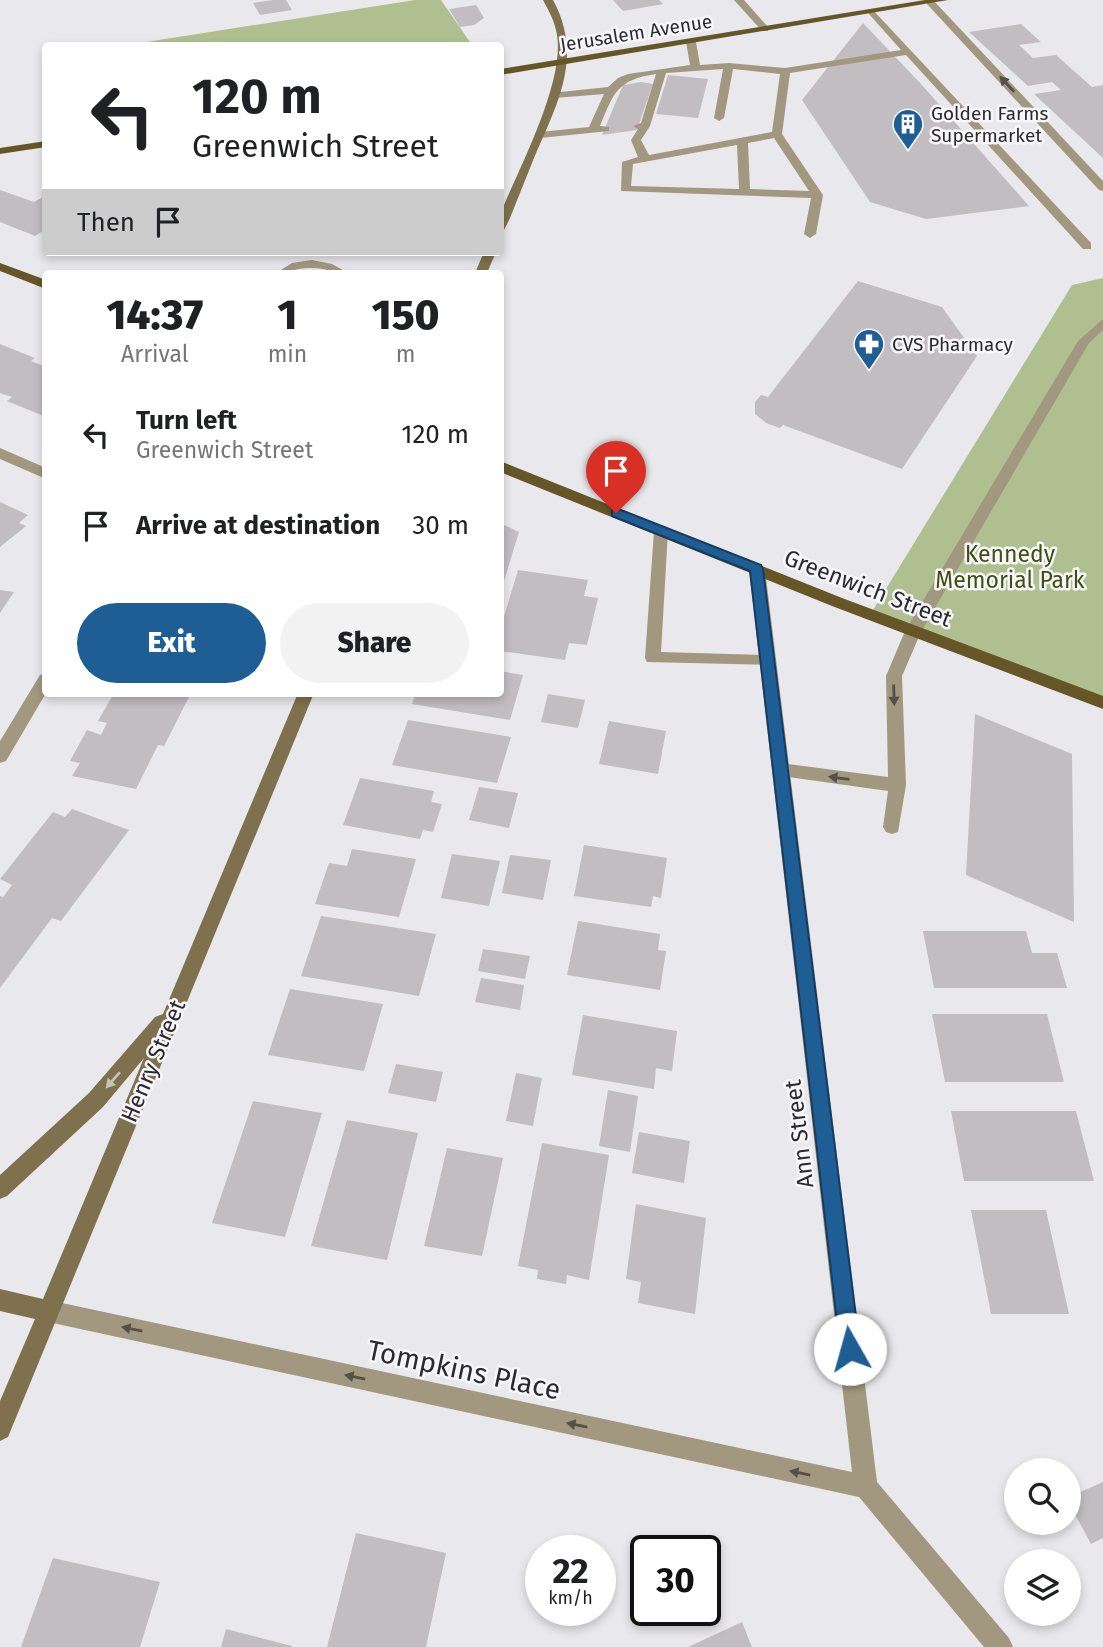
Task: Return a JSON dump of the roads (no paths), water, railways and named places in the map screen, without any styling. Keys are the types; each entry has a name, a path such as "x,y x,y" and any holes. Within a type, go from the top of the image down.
{"main road":[{"path":"504,219 555,95 563,53 558,14 548,0"},
{"name":"Jerusalem Avenue","path":"504,71 943,0"},
{"path":"0,151 42,145"},
{"path":"0,267 42,283"},
{"name":"Greenwich Street","path":"504,468 1103,704"},
{"name":"Henry Street","path":"0,1429 304,697"},
{"path":"0,1189 96,1100 174,1010"},
{"path":"0,1300 48,1311"}],"street":[{"path":"739,0 765,29"},
{"path":"930,2 1103,188"},
{"path":"872,12 1087,246"},
{"path":"691,42 696,68"},
{"path":"540,135 599,130 612,85 629,74 729,66 785,71 908,52"},
{"path":"719,118 729,66"},
{"path":"645,159 636,140 662,70"},
{"path":"785,71 777,134 817,195 810,234"},
{"path":"555,95 611,96"},
{"path":"777,134 628,162 625,190 817,195"},
{"path":"742,142 745,193"},
{"path":"289,270 304,263 337,270"},
{"path":"892,827 897,785 894,676 913,631 1084,341 1103,323"},
{"path":"0,453 42,472"},
{"path":"661,531 653,658 768,661"},
{"name":"Ann Street","path":"757,569 866,1487"},
{"path":"0,756 42,686"},
{"path":"780,770 897,785"},
{"name":"Tompkins Place","path":"48,1311 866,1487"},
{"path":"866,1487 1000,1647"}],"place":[{"name":"Golden Farms Supermarket","path":"908,151"},
{"name":"CVS Pharmacy","path":"869,371"}],"park label":[{"name":"Kennedy Memorial Park","path":"1010,567"}]}
